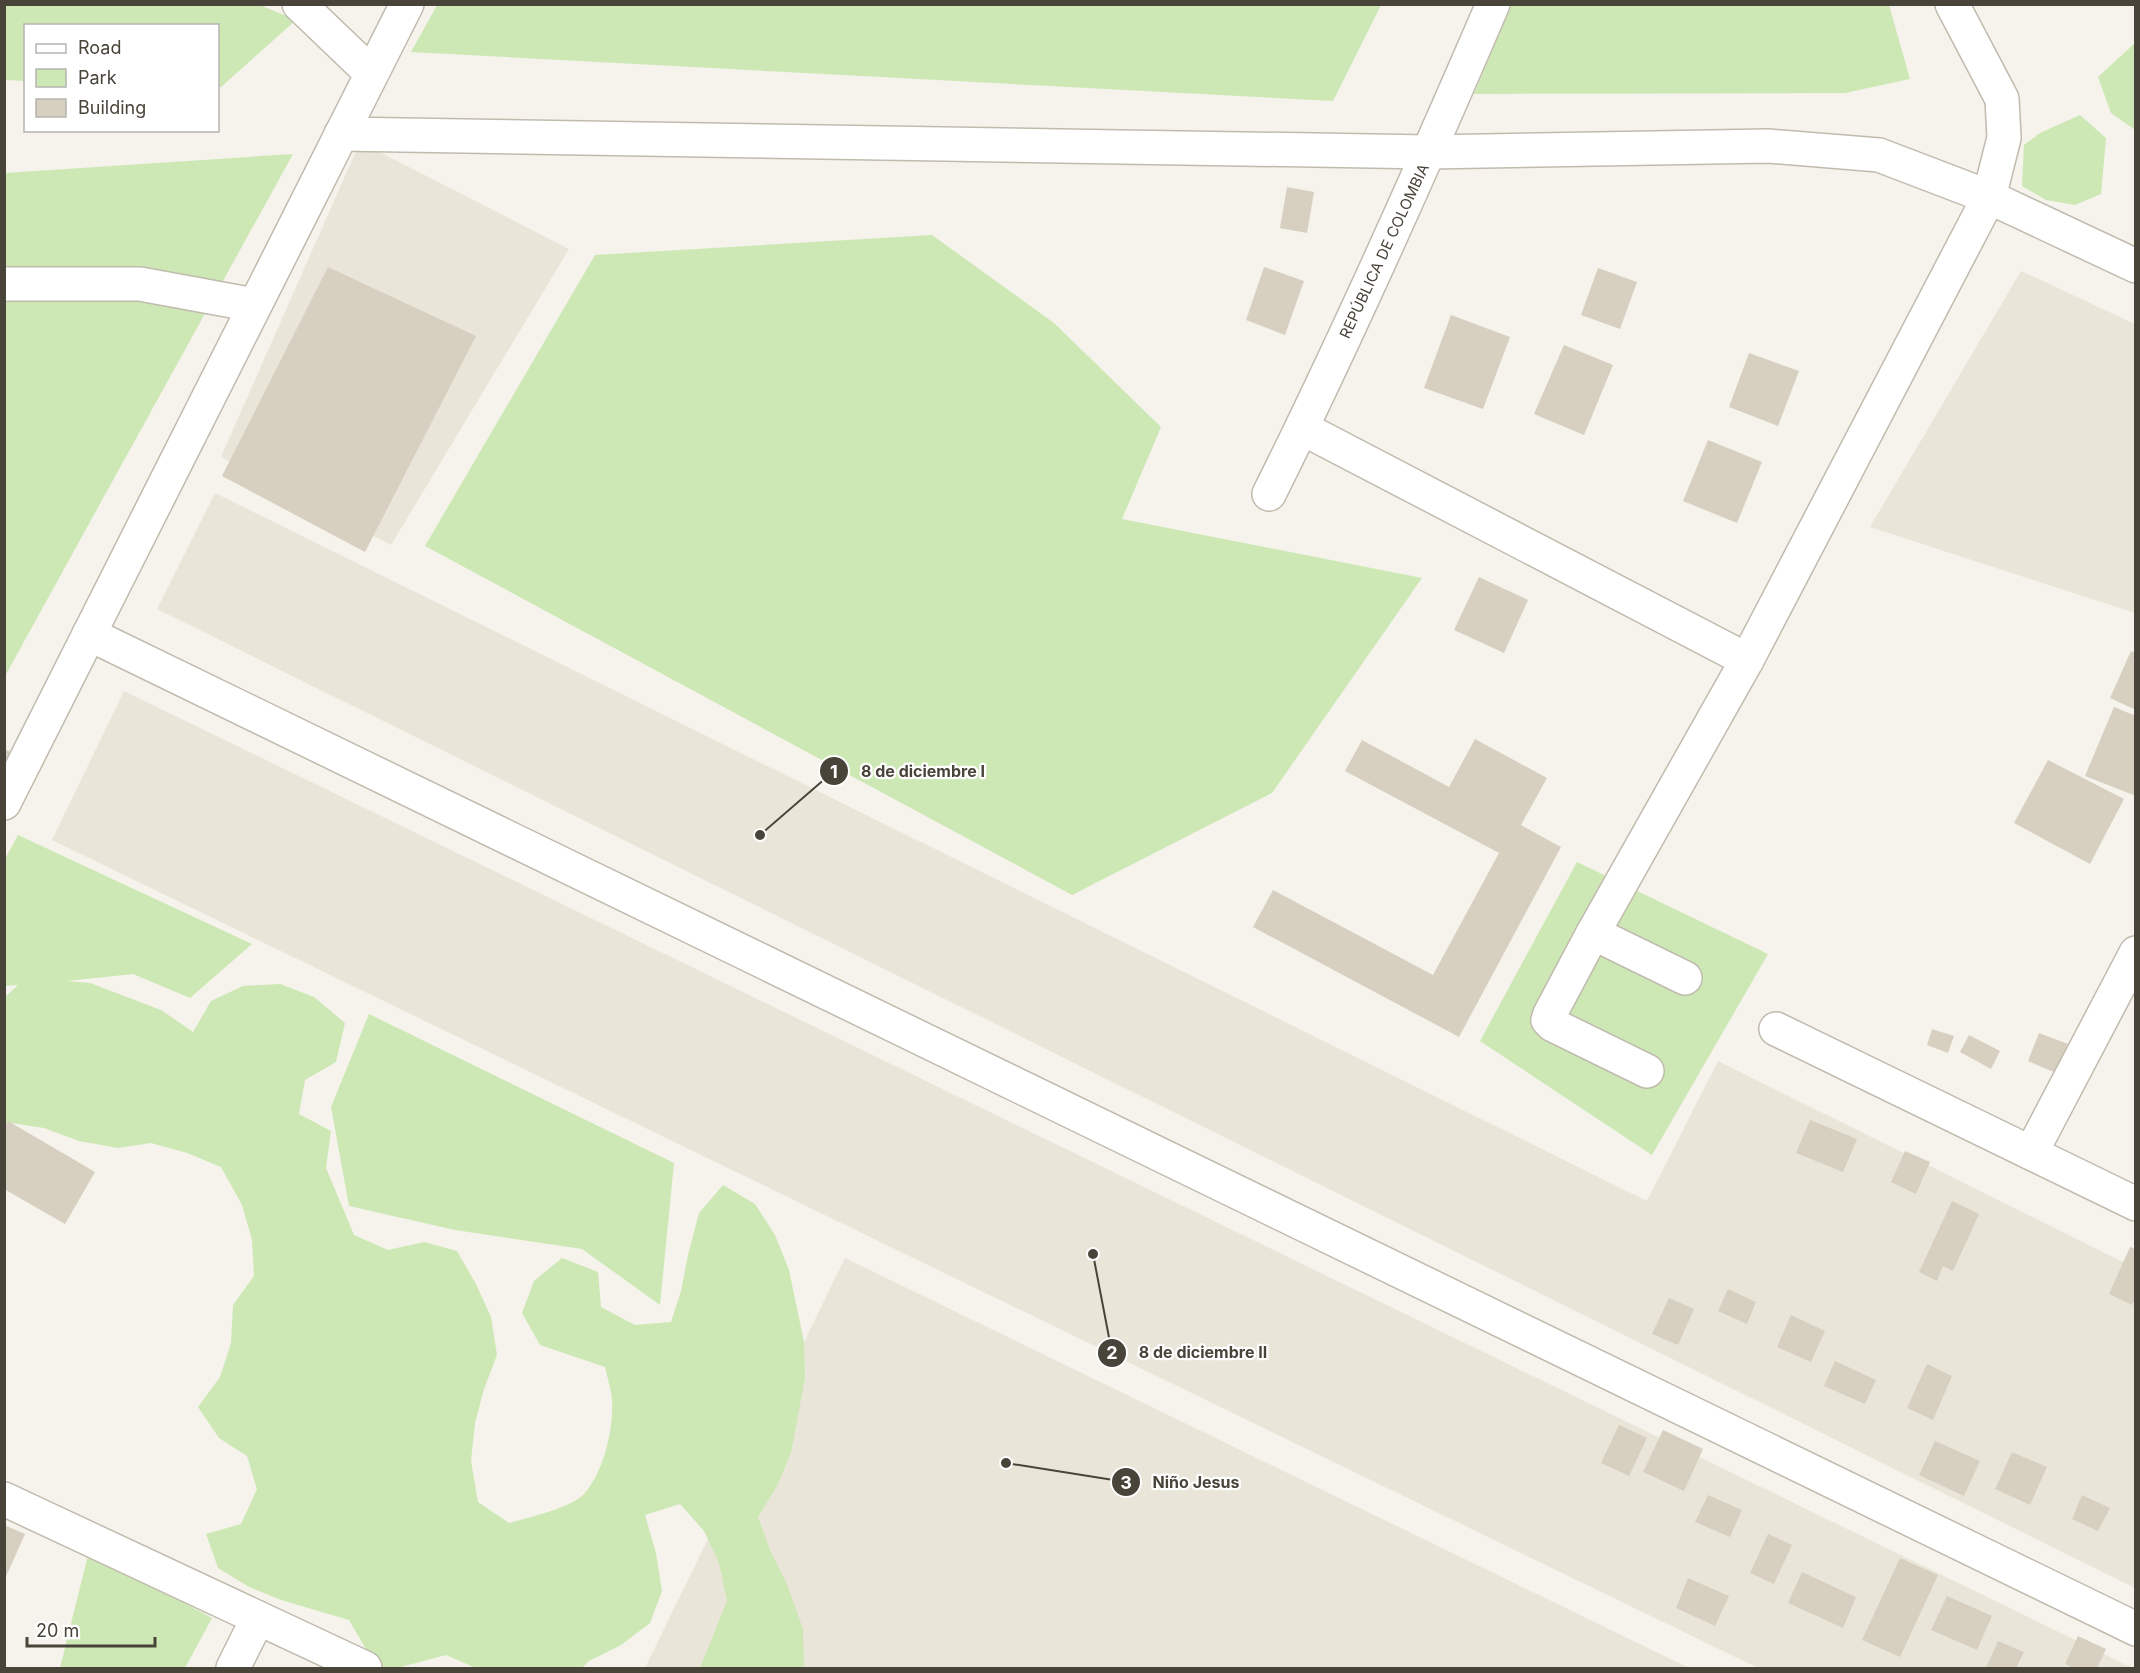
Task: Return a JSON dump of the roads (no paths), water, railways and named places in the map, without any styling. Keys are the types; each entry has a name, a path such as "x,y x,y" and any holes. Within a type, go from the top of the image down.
{"street":[{"path":"299,4 371,74"},
{"path":"4,803 407,4"},
{"name":"REPÚBLICA DE COLOMBIA","path":"1269,494 1302,428 1429,152 1492,4"},
{"path":"1647,1071 1553,1025 1548,1020 1593,933 1748,660 1989,197 2004,138 2002,99 1952,4"},
{"path":"341,134 1429,152 1768,146 1879,155 1989,197 2136,266"},
{"path":"4,284 140,284 254,305"},
{"path":"1302,428 1748,660"},
{"path":"89,634 2136,1629"},
{"path":"1593,933 1685,978"},
{"path":"2031,1153 2136,953"},
{"path":"1776,1029 2136,1204"},
{"path":"4,1499 365,1668"},
{"path":"233,1668 258,1618"}],"place":[{"name":"8 de diciembre I","path":"760,835"},
{"name":"8 de diciembre II","path":"1093,1254"},
{"name":"Niño Jesus","path":"1006,1463"}]}
